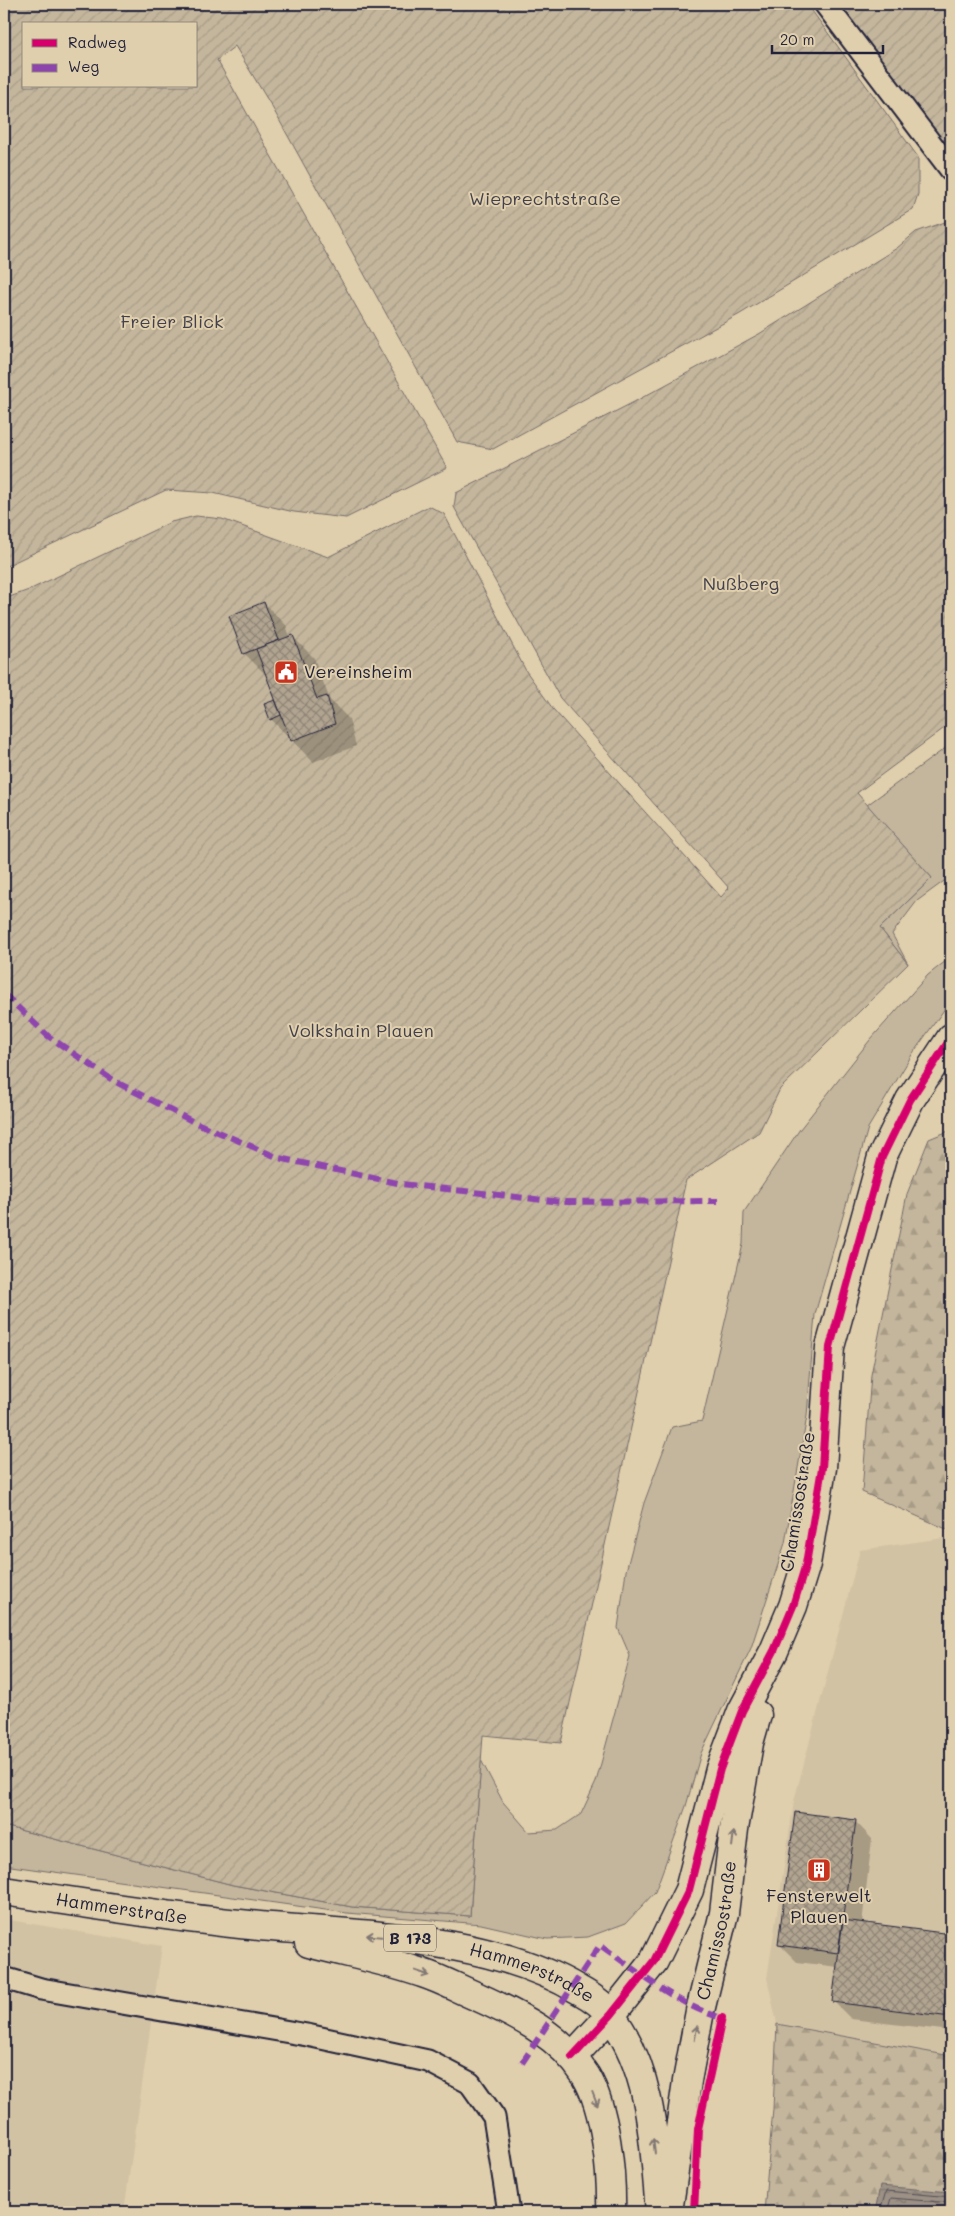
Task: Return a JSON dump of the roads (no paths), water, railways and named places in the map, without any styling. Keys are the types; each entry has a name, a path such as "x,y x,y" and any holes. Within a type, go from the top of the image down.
{"street":[{"name":"Chamissostraße","path":"572,2057 611,2014 654,1961 689,1890 720,1769 742,1712 774,1651 793,1606 806,1564 822,1468 830,1347 882,1157 910,1100 951,1038"},
{"name":"Chamissostraße","path":"668,2212 700,2011 724,1914 734,1829 749,1743 774,1651"},
{"name":"Hammerstraße","path":"4,1891 240,1924 415,1939 496,1956 557,1977 589,1996 611,2014 633,2053 647,2092 660,2212"},
{"name":"Hammerstraße","path":"240,1924 422,1973 530,2022 543,2030 572,2057 587,2078 598,2105 612,2178 611,2212"}],"lane":[{"path":"825,4 951,170"},
{"path":"4,1978 41,1989 307,2035 428,2061 470,2083 494,2117 509,2212"}],"water":[{"path":"880,2186 951,2192 951,2212 875,2212"}],"place":[{"name":"Vereinsheim","path":"286,672"},
{"name":"Fensterwelt Plauen","path":"819,1870"}],"park label":[{"name":"Wieprechtstraße","path":"545,199"},
{"name":"Freier Blick","path":"172,322"},
{"name":"Nußberg","path":"741,584"},
{"name":"Volkshain Plauen","path":"361,1031"}]}
